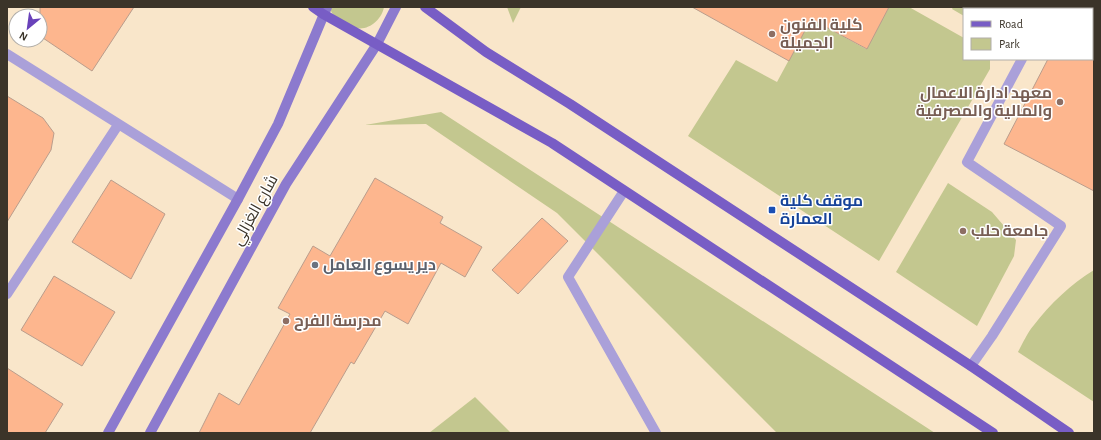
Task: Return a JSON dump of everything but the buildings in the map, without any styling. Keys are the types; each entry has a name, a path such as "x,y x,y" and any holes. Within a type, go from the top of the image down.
{"main road":[{"path":"313,7 325,11 378,44 552,143 993,433"},
{"name":"شارع الغزالي","path":"150,433 286,184 378,44 396,7"},
{"path":"425,7 486,52 570,104 971,366 1070,433"},
{"name":"شارع الغزالي","path":"108,433 278,124 325,11"}],"street":[{"path":"7,54 238,199"},
{"path":"971,366 992,336 1061,226 967,162 1021,60"},
{"path":"7,294 118,125"},
{"path":"624,191 568,276 656,433"}],"green space":[{"path":"330,7 384,7 378,20 366,28 361,28 354,27 339,19 332,13"},
{"path":"507,7 521,7 513,23"},
{"path":"889,7 909,7 963,37 963,60 990,60 990,69 879,261 688,136 736,60 777,82 811,19 866,49"},
{"path":"953,7 1021,7 963,8 963,15 952,9"},
{"path":"441,112 935,433 777,433 557,213 426,124 365,125"},
{"path":"948,183 992,212 1016,240 1014,256 977,326 896,272"},
{"path":"1094,270 1094,402 1018,352 1029,331 1040,317 1069,288"},
{"path":"475,397 511,433 429,433"}],"place":[{"name":"كلية الفنون الجميلة","path":"772,34"},
{"name":"معهد ادارة الاعمال والمالية والمصرفية","path":"1060,102"},
{"name":"موقف كلية العمارة","path":"772,210"},
{"name":"جامعة حلب","path":"963,231"},
{"name":"دير يسوع العامل","path":"315,265"},
{"name":"مدرسة الفرح","path":"286,321"}]}
